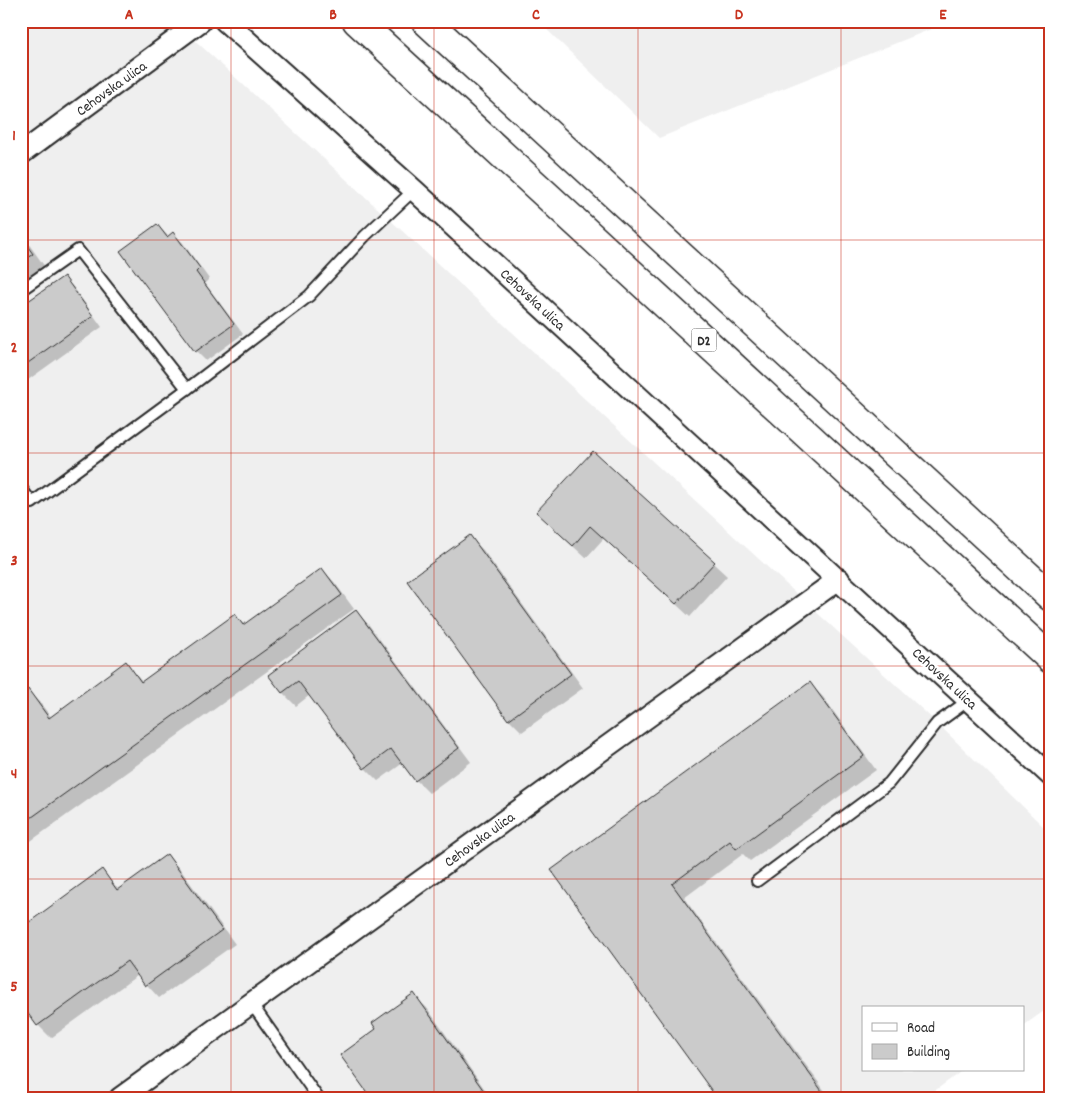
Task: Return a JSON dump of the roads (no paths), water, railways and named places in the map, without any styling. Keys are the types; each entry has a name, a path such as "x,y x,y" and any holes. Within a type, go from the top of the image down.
{"main road":[{"name":"D2","path":"357,21 1051,659"},
{"path":"426,21 1051,597"}],"street":[{"name":"Cehovska ulica","path":"21,154 201,21"},
{"name":"Cehovska ulica","path":"225,21 414,190 1051,776"},
{"name":"Cehovska ulica","path":"120,1098 838,579"}],"lane":[{"path":"21,488 32,503 187,389 309,296 365,236 414,190"},
{"path":"21,290 78,250 187,389"},
{"path":"757,881 889,783 937,723 969,700"},
{"path":"251,1003 318,1098"}]}
